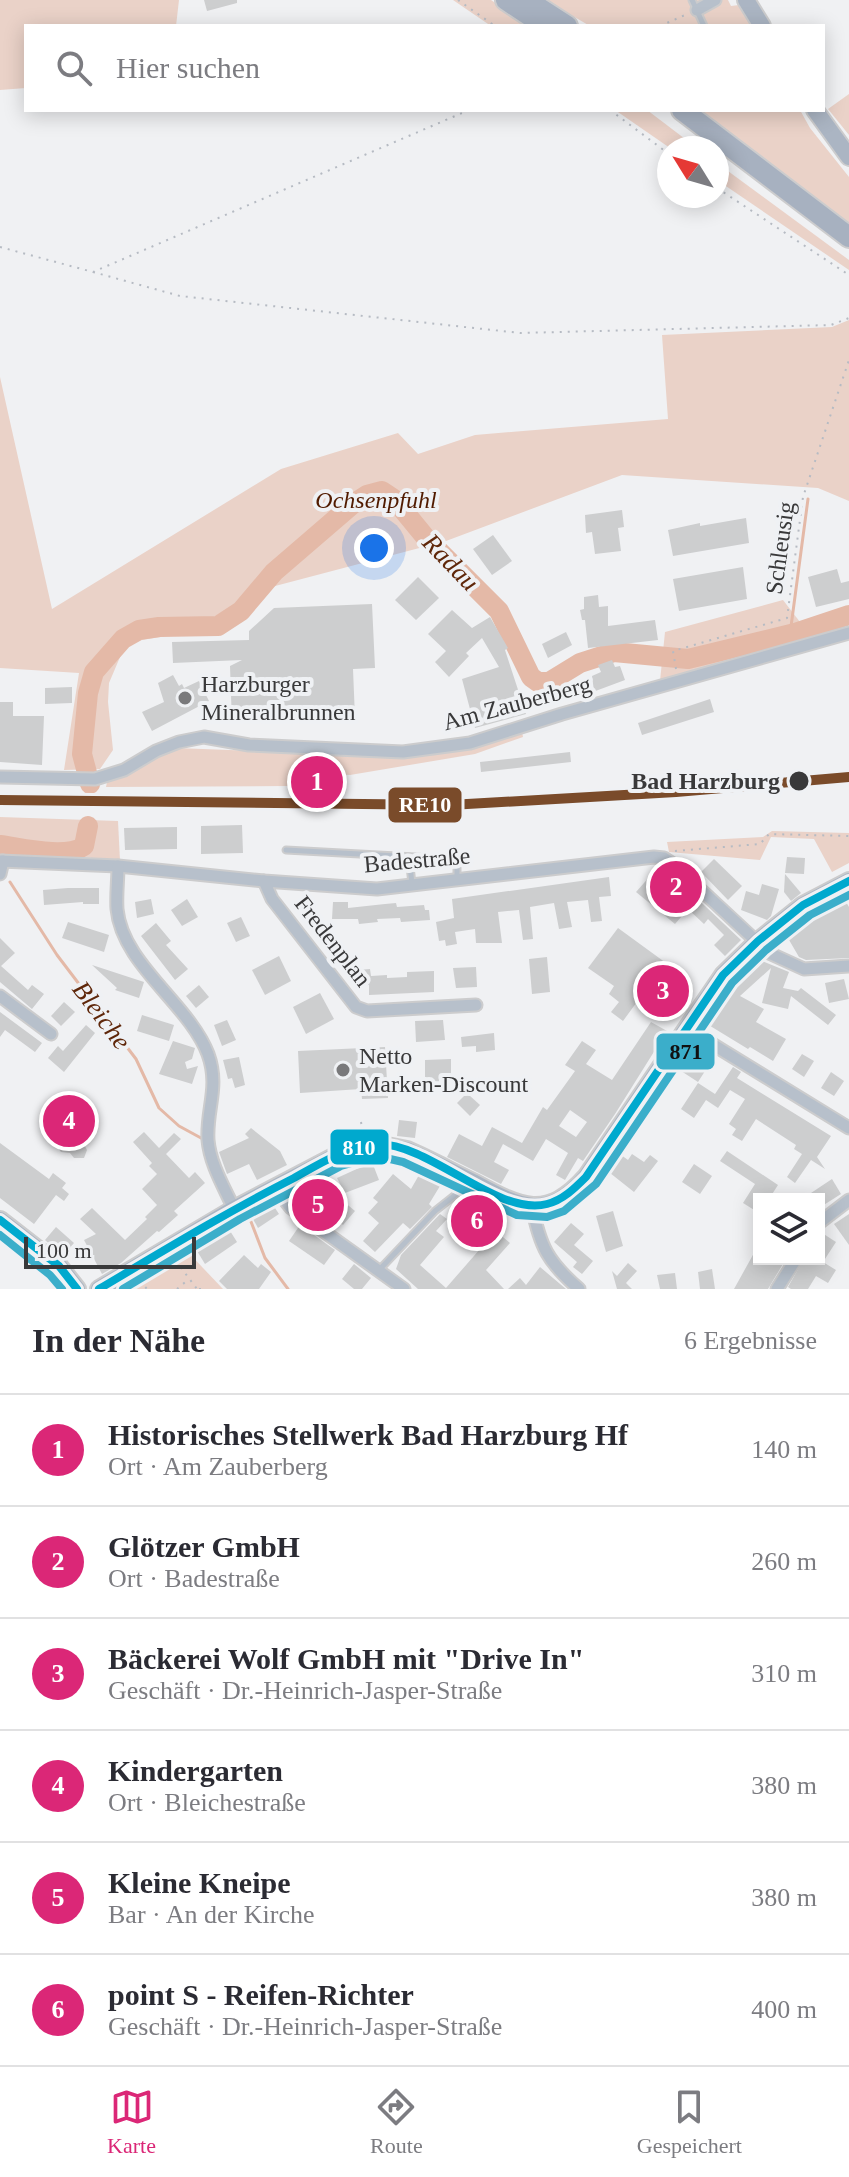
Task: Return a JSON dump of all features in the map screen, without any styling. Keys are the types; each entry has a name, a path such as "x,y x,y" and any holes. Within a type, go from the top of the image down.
{"highway":[{"path":"506,0 543,24"},
{"path":"527,0 564,24"},
{"path":"666,112 697,136"},
{"path":"685,112 849,237"},
{"path":"729,161 849,251"}],"main road":[{"path":"746,0 761,24"},
{"path":"816,112 849,157"},
{"path":"99,1289 234,1209 337,1155 377,1144 407,1150 518,1205 559,1202 586,1177 723,975 758,941 803,905 849,881"},
{"path":"0,1220 59,1266 77,1289"}],"street":[{"path":"695,5 715,0"},
{"name":"Am Zauberberg","path":"0,777 95,779 124,770 156,751 179,742 204,737 249,745 403,752 470,743 849,633"},
{"name":"Badestraße","path":"1,861 118,866 377,889 664,858 769,953 804,969 849,966"},
{"path":"0,874 1,861"},
{"path":"118,866 117,910 122,930 131,948 196,1032 207,1051 214,1072 208,1139 212,1160 234,1209"},
{"name":"Fredenplan","path":"264,881 272,899 356,1007 367,1011 476,1005"},
{"path":"0,996 51,1034"},
{"path":"686,1028 849,1128"},
{"path":"275,1188 291,1208 404,1289"},
{"path":"825,1218 849,1200"},
{"path":"532,1206 543,1250 552,1264 579,1289"},
{"path":"777,1289 792,1265"}],"lane":[{"path":"695,5 703,24"},
{"path":"286,850 452,859 457,867 457,879"},
{"path":"409,857 412,885"},
{"path":"380,1269 435,1211 472,1182"}],"path":[{"path":"458,0 492,24"},
{"path":"663,24 695,5"},
{"path":"93,272 464,112"},
{"path":"613,112 657,145"},
{"path":"729,196 849,275"},
{"path":"0,247 180,296 520,333 831,325 849,318"},
{"name":"Schleusig","path":"675,663 673,651 787,618 803,497 849,360"},
{"path":"669,852 760,844 769,834 849,836"},
{"path":"166,1248 199,1289"},
{"path":"177,1289 190,1279"}],"green space":[{"path":"0,0 179,0 176,24 24,24 24,88 0,90"},
{"path":"453,0 491,0 526,24 488,24"},
{"path":"545,0 728,0 731,6 739,5 750,24 587,24"},
{"path":"849,94 849,135 828,109"},
{"path":"618,112 650,112 681,136 657,136 657,139"},
{"path":"702,112 801,112 849,177 849,226"},
{"path":"729,172 849,260 849,270 729,188"},
{"name":"Ochsenpfuhl","path":"849,320 849,501 818,488 622,475 446,541 260,590 186,633 135,641 123,650 109,683 113,750 100,769 64,770 79,673 0,668 0,377 52,609 281,469 398,433 418,454 475,435 668,419 662,335 832,327"},
{"path":"783,600 810,635 660,681 665,632"},
{"path":"522,732 523,737 475,754 350,775 296,771 288,786 106,787 107,782 176,748 360,755"},
{"path":"0,817 118,821 120,861 0,848"},
{"path":"772,831 849,833 849,863 832,872 814,839 771,837 760,860 669,852 667,842 763,837"},
{"path":"184,1248 223,1289 123,1289"}],"building":[{"path":"204,0 237,0 237,3 207,11"},
{"path":"622,510 624,527 618,528 621,551 595,554 592,532 586,533 585,515"},
{"path":"746,518 749,543 673,556 668,530"},
{"path":"493,535 512,561 492,575 473,549"},
{"path":"743,567 747,599 679,611 673,579"},
{"path":"837,569 841,583 849,581 849,599 816,607 808,577"},
{"path":"418,577 439,598 416,620 395,600"},
{"path":"598,595 599,607 608,606 608,626 655,620 658,640 588,648 585,620 582,620 580,610 584,609 584,597"},
{"path":"372,604 375,668 353,669 355,718 232,723 230,666 242,660 173,663 172,642 249,640 249,631 274,608"},
{"path":"452,610 472,628 490,617 508,648 505,650 526,714 475,728 462,679 499,667 482,638 466,653 469,656 449,677 435,662 446,651 428,634"},
{"path":"566,632 572,645 548,658 542,644"},
{"path":"612,660 615,667 620,666 625,680 574,699 569,685 587,677 594,691 592,676 601,672 598,665"},
{"path":"173,675 179,686 182,684 184,688 199,681 209,701 152,731 142,712 164,702 158,683"},
{"path":"72,687 72,703 45,704 45,688"},
{"path":"710,699 714,712 642,735 638,723"},
{"path":"0,702 13,702 13,716 44,716 42,765 0,762"},
{"path":"570,752 571,762 481,772 480,762"},
{"path":"242,825 243,853 201,854 201,826"},
{"path":"177,827 177,849 125,850 124,828"},
{"path":"787,857 805,858 804,874 785,873"},
{"path":"714,859 742,886 728,900 701,872"},
{"path":"659,866 741,940 725,956 714,945 724,935 708,919 704,924 688,909 675,924 636,892"},
{"path":"785,874 801,893 791,901 784,892"},
{"path":"609,877 611,896 599,897 602,921 591,922 588,900 567,902 572,927 559,929 554,903 530,907 533,939 523,940 519,910 498,912 502,943 476,943 475,929 455,932 457,944 446,946 445,940 439,941 436,922 454,918 452,899"},
{"path":"762,884 779,889 767,920 741,910 746,891 759,895"},
{"path":"99,888 99,904 44,905 43,890"},
{"path":"843,897 849,907 849,958 806,960 799,957 785,933 794,927 796,931 825,912 823,907"},
{"path":"151,899 154,914 137,918 135,902"},
{"path":"187,899 198,917 182,926 171,910"},
{"path":"333,902 348,902 348,908 396,903 397,907 424,905 425,910 429,910 430,920 401,922 400,918 377,919 378,922 359,924 358,919 332,919"},
{"path":"305,903 339,941 329,949 297,910"},
{"path":"241,917 250,936 236,942 227,923"},
{"path":"68,922 109,935 104,952 62,938"},
{"path":"156,923 171,941 166,945 188,969 175,980 141,936"},
{"path":"618,928 666,963 663,967 686,984 666,1012 642,995 623,1021 611,1012 619,1002 609,994 614,986 588,968"},
{"path":"0,938 15,953 1,966 28,990 32,985 44,994 32,1009 0,982"},
{"path":"279,956 291,981 265,995 252,970"},
{"path":"547,957 550,992 532,994 529,959"},
{"path":"757,959 789,972 783,988 798,991 801,988 836,1015 828,1025 791,996 788,1009 762,1003 771,968 740,996 764,1009 756,1022 786,1039 773,1061 707,1024 731,982"},
{"path":"92,965 144,982 139,998 115,990 117,988"},
{"path":"476,967 477,987 456,988 453,968"},
{"path":"370,969 371,976 387,975 387,978 407,977 407,972 434,971 434,992 369,995 369,985 358,986 358,970"},
{"path":"844,979 849,999 829,1003 825,983"},
{"path":"199,985 209,997 196,1008 186,996"},
{"path":"320,993 334,1019 306,1034 293,1007"},
{"path":"64,1002 75,1012 61,1026 51,1016"},
{"path":"0,1012 42,1043 35,1052 5,1030 0,1037"},
{"path":"142,1015 174,1025 169,1041 137,1031"},
{"path":"227,1020 236,1040 222,1046 214,1025"},
{"path":"443,1020 445,1040 416,1042 415,1021"},
{"path":"651,1022 667,1031 583,1161 578,1158 565,1180 556,1175 568,1153 546,1139 533,1161 503,1144 494,1162 509,1170 501,1184 447,1157 459,1134 482,1146 492,1127 522,1143 543,1107 547,1110 575,1071 565,1065 582,1041 596,1050 586,1064 612,1080","holes":["570,1110 587,1122 576,1137 559,1126"]},
{"path":"86,1025 95,1033 64,1072 48,1058 58,1046 63,1051"},
{"path":"494,1033 495,1050 476,1052 476,1046 462,1047 461,1037"},
{"path":"173,1041 195,1048 192,1059 185,1062 187,1069 198,1066 192,1084 159,1074"},
{"name":"Netto Marken-Discount","path":"385,1047 388,1098 362,1099 361,1089 300,1093 298,1051"},
{"path":"692,1047 714,1057 698,1082 678,1069"},
{"path":"802,1054 814,1061 804,1077 792,1069"},
{"path":"239,1057 245,1085 235,1088 232,1078 228,1079 223,1060"},
{"path":"451,1059 451,1080 439,1080 440,1089 425,1089 425,1060"},
{"path":"733,1067 741,1072 737,1078 831,1136 817,1157 825,1169 811,1160 795,1183 787,1177 802,1154 794,1149 796,1145 756,1119 742,1141 732,1135 736,1129 729,1124 745,1099 730,1090 718,1108 706,1100 694,1118 681,1109 698,1083 715,1094"},
{"path":"831,1072 844,1081 834,1096 821,1088"},
{"path":"465,1095 480,1105 470,1116 457,1103"},
{"path":"80,1100 91,1109 78,1133 87,1150 84,1158 74,1158 70,1153 61,1152 48,1135 61,1101"},
{"path":"399,1120 417,1122 415,1138 397,1136"},
{"path":"251,1128 280,1151 287,1165 257,1180 249,1164 227,1174 219,1152 249,1138 245,1134"},
{"path":"144,1132 159,1148 174,1133 181,1139 166,1154 189,1178 195,1172 205,1183 174,1211 178,1215 159,1232 121,1263 102,1274 84,1240 96,1234 80,1219 92,1208 125,1240 147,1219 145,1217 157,1205 142,1189 157,1174 149,1166 152,1163 133,1142"},
{"path":"0,1143 49,1179 53,1173 66,1183 62,1188 69,1194 64,1201 56,1195 34,1224 0,1198"},
{"path":"727,1151 778,1185 773,1193 753,1193 753,1209 743,1203 755,1184 720,1161"},
{"path":"617,1152 628,1160 632,1154 644,1162 650,1155 658,1161 634,1192 605,1169"},
{"path":"372,1162 379,1180 337,1196 355,1211 343,1225 324,1209 318,1217 310,1211 319,1199 326,1204 341,1186 337,1178"},
{"path":"694,1164 712,1176 700,1194 682,1182"},
{"path":"393,1174 411,1189 419,1175 440,1186 429,1204 432,1207 410,1229 403,1223 375,1252 363,1241 379,1223 368,1213 378,1202 373,1198"},
{"path":"832,1179 841,1194 825,1204 825,1193 811,1193"},
{"path":"470,1204 496,1218 491,1227 510,1243 486,1270 504,1289 418,1289 396,1269 401,1255 440,1214 447,1219 436,1231 444,1237 420,1265 446,1288 487,1241 458,1225"},
{"path":"273,1205 279,1214 258,1228 253,1219"},
{"path":"613,1211 623,1246 606,1252 596,1216"},
{"path":"849,1214 849,1245 834,1224"},
{"path":"571,1223 584,1234 574,1245 593,1261 582,1274 573,1267 577,1262 554,1242"},
{"path":"300,1225 335,1250 324,1265 289,1241"},
{"path":"227,1226 237,1242 205,1264 194,1246"},
{"path":"56,1227 74,1243 63,1256 45,1240"},
{"path":"825,1235 836,1242 825,1259"},
{"path":"244,1255 258,1268 261,1264 271,1272 259,1289 227,1289 219,1281"},
{"path":"753,1255 753,1265 782,1265 768,1289 734,1289"},
{"path":"628,1263 637,1271 626,1283 632,1289 617,1289 612,1271 617,1276"},
{"path":"825,1263 836,1270 828,1283 816,1276 808,1289 788,1287 801,1265"},
{"path":"354,1264 371,1278 362,1289 354,1289 342,1279"},
{"path":"540,1267 566,1289 508,1289 520,1278 526,1285"},
{"path":"712,1269 715,1289 700,1289 698,1272"},
{"path":"675,1273 677,1289 660,1289 657,1275"}],"waterway":[{"name":"Radau","path":"90,784 82,754 88,693 94,672 123,639 139,630 159,627 218,626 241,611 274,572 353,504 367,495 382,491 394,499 426,538 499,611 531,677 538,682 549,682 580,663 614,652 688,659 795,633 849,615"},
{"path":"790,634 808,499"},
{"name":"Radau","path":"0,845 44,852 76,850 84,846 88,826"},
{"name":"Bleiche","path":"10,882 57,955 136,1059 159,1108 179,1126 201,1138"},
{"name":"Bleiche","path":"248,1214 265,1258 288,1289"}],"transit line":[{"name":"RE10","path":"0,800 450,805 676,792 849,777"},
{"name":"810","path":"99,1289 324,1162 368,1145 398,1147 420,1155 507,1200 528,1205 558,1200 586,1177 723,975 758,941 803,905 849,881"},
{"name":"871","path":"123,1289 240,1219 341,1166 377,1156 403,1162 517,1215 547,1217 564,1211 596,1184 732,983 766,950 810,915 849,895"},
{"name":"810","path":"0,1220 59,1266 77,1289"},
{"name":"871","path":"0,1235 50,1275 62,1289"}],"place":[{"name":"Harzburger Mineralbrunnen","path":"185,698"},
{"name":"Bad Harzburg","path":"799,781"},
{"name":"Historisches Stellwerk Bad Harzburg Hf","path":"317,782"},
{"name":"Glötzer GmbH","path":"676,887"},
{"name":"Bäckerei Wolf GmbH mit \"Drive In\"","path":"663,991"},
{"name":"Netto Marken-Discount","path":"343,1070"},
{"name":"Kindergarten","path":"69,1121"},
{"name":"Kleine Kneipe","path":"318,1205"},
{"name":"point S - Reifen-Richter","path":"477,1221"}]}
